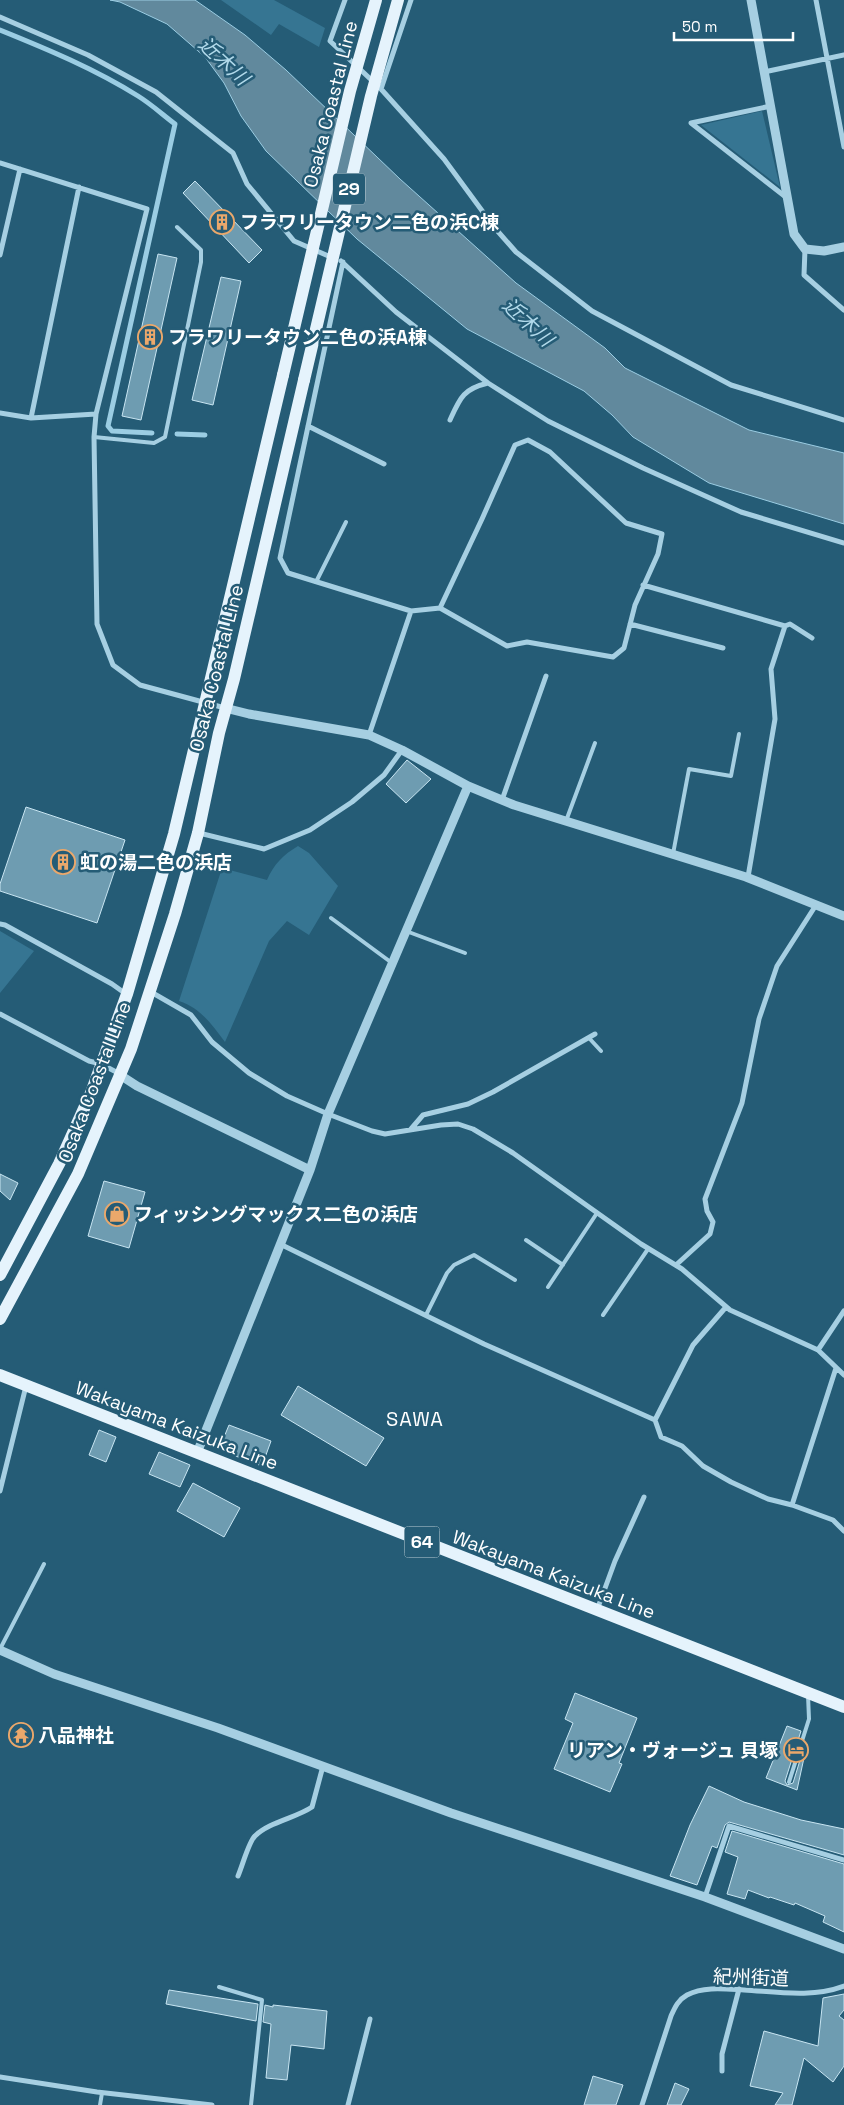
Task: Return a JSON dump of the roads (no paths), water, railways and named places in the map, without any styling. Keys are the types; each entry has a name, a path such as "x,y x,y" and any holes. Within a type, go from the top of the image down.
{"main road":[{"name":"Osaka Coastal Line","path":"0,1275 59,1164 91,1092 127,994 174,834 350,92 376,0"},
{"name":"Osaka Coastal Line","path":"0,1320 78,1174 131,1049 175,914 198,833 225,708 234,679 371,96 398,0"},
{"name":"Wakayama Kaizuka Line","path":"0,1375 844,1707"}],"street":[{"path":"345,0 330,41 381,89 444,159 494,227 516,252 592,311 731,385 844,420"},
{"path":"381,89 411,0"},
{"path":"751,0 794,234 805,249 804,275 844,310"},
{"path":"816,0 844,147"},
{"path":"0,17 88,55 156,92 233,154 247,184 294,241 343,262 396,312 488,383 548,421 741,512 844,543"},
{"path":"764,72 844,55"},
{"path":"771,106 691,123 787,198"},
{"path":"0,163 147,209 96,414 94,438 97,624 113,665 140,685 225,708 369,735 402,750 468,786 502,800 748,877 844,916"},
{"path":"0,255 20,169"},
{"path":"31,418 79,187"},
{"path":"805,249 824,251 844,248"},
{"path":"343,262 280,558 288,573 411,611 440,608 507,646 526,642 613,657 624,648 635,605 658,554 662,534 626,523 550,452 528,440 515,445 440,608"},
{"path":"450,420 461,396 473,386 488,383"},
{"path":"0,413 31,418 96,414"},
{"path":"308,426 384,464"},
{"path":"643,585 785,626 790,624 812,638"},
{"path":"369,735 411,611"},
{"path":"630,624 723,648"},
{"path":"748,877 775,719 776,706 771,669 785,626"},
{"path":"502,800 546,676"},
{"path":"198,833 264,849 310,830 352,802 384,775 402,750"},
{"path":"197,1453 310,1170 328,1114 468,786"},
{"path":"676,1265 710,1234 713,1222 707,1211 704,1199 742,1103 759,1020 777,966 817,904"},
{"path":"0,924 5,925 127,994"},
{"path":"149,991 191,1015 212,1042 249,1073 287,1096 328,1114 385,1134 440,1125 458,1124 473,1129 513,1153 648,1249 676,1265 730,1310 818,1350 844,1375"},
{"path":"0,1014 90,1061 101,1064 138,1086 310,1170"},
{"path":"411,1130 423,1115 468,1104 493,1092 595,1034"},
{"path":"280,1244 484,1344 655,1420 661,1436 682,1446 703,1466 718,1475 768,1499 792,1505 833,1520 844,1531"},
{"path":"655,1420 693,1345 726,1307"},
{"path":"818,1350 844,1311"},
{"path":"792,1505 836,1368"},
{"path":"0,1491 26,1386"},
{"path":"597,1611 615,1562 644,1497"},
{"path":"0,1650 54,1674 150,1705 451,1813 705,1897 844,1949"},
{"path":"238,1876 254,1836 302,1814 312,1807 324,1766"},
{"path":"705,1897 729,1826 844,1860"},
{"name":"紀州街道","path":"642,2105 671,2016 677,2002 687,1995 696,1991 720,1988 802,1994 830,1991 844,1986"},
{"path":"722,2071 722,2054 740,1990"},
{"path":"348,2105 370,2019"},
{"path":"0,2077 102,2093 212,2105"}],"lane":[{"path":"94,438 154,443 165,437 201,262 201,250 178,226"},
{"path":"316,582 346,522"},
{"path":"673,854 689,769 731,776 739,734"},
{"path":"566,821 595,743"},
{"path":"331,918 392,963"},
{"path":"406,931 465,953"},
{"path":"589,1038 601,1051"},
{"path":"548,1287 597,1213"},
{"path":"526,1240 563,1265"},
{"path":"602,1315 648,1249"},
{"path":"426,1315 447,1273 454,1265 474,1255 516,1280"},
{"path":"0,1650 44,1564"},
{"path":"789,1782 809,1719 807,1693"},
{"path":"219,1987 262,2000 251,2105"},
{"path":"100,2105 102,2093"}],"water":[{"name":"近木川","path":"110,0 195,0 245,35 286,70 400,179 516,283 605,348 625,368 749,430 844,453 844,524 709,483 633,437 612,415 584,391 467,329 357,239 266,151 241,116 224,83 205,57 167,24 120,2"}],"waterway":[{"path":"0,30 88,68 122,86 143,99 175,124 108,426 112,431 152,433"},
{"path":"177,434 205,435"}],"place":[{"name":"フラワリータウン二色の浜C棟","path":"222,222"},
{"name":"フラワリータウン二色の浜A棟","path":"150,337"},
{"name":"虹の湯二色の浜店","path":"63,862"},
{"name":"フィッシングマックス二色の浜店","path":"117,1214"},
{"name":"八品神社","path":"21,1735"},
{"name":"リアン・ヴォージュ 貝塚","path":"796,1750"}],"district":[{"name":"SAWA","path":"415,1419"}]}
